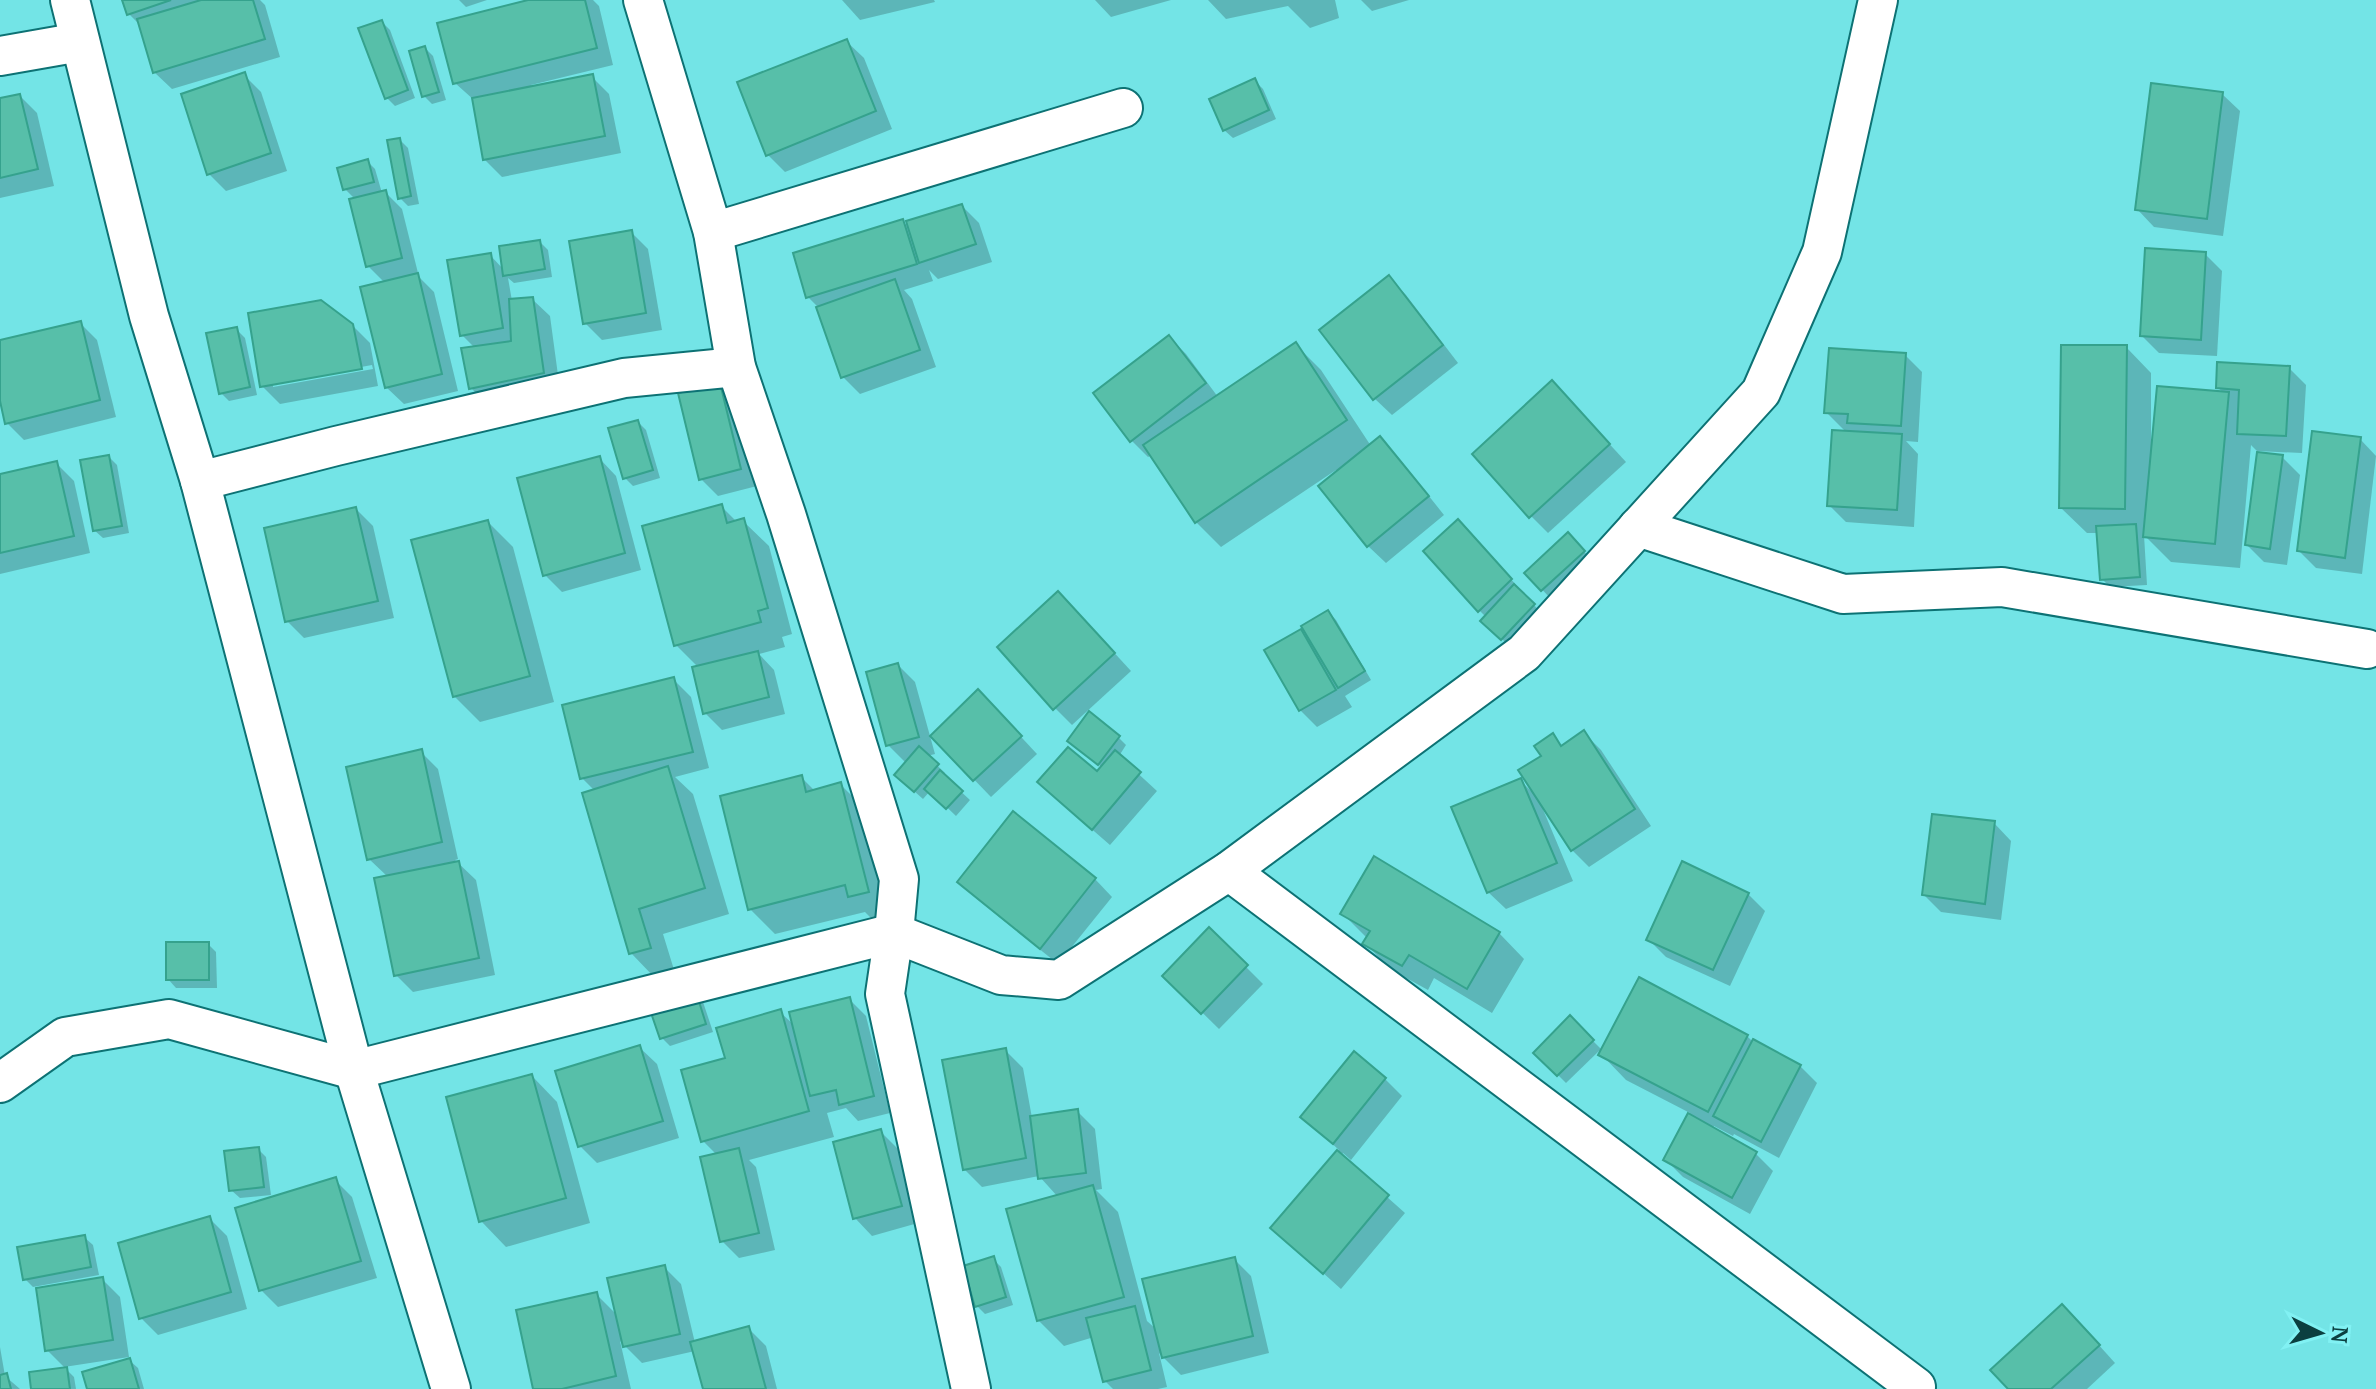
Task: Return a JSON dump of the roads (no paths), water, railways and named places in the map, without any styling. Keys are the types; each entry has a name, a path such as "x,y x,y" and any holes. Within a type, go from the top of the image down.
{"street":[{"path":"70,0 149,316 200,481 354,1070 451,1389"},
{"path":"643,0 713,232 736,367 786,514 899,879 885,994 971,1389"},
{"path":"0,1083 65,1037 169,1019 354,1070 894,933 1001,975 1059,980 1229,871 1524,653 1761,392 1822,252 1878,0"},
{"path":"0,56 80,42"},
{"path":"713,232 1123,108"},
{"path":"200,481 624,378 736,367"},
{"path":"1638,527 1843,594 2002,587 2367,649"},
{"path":"1229,871 1916,1387"}]}
